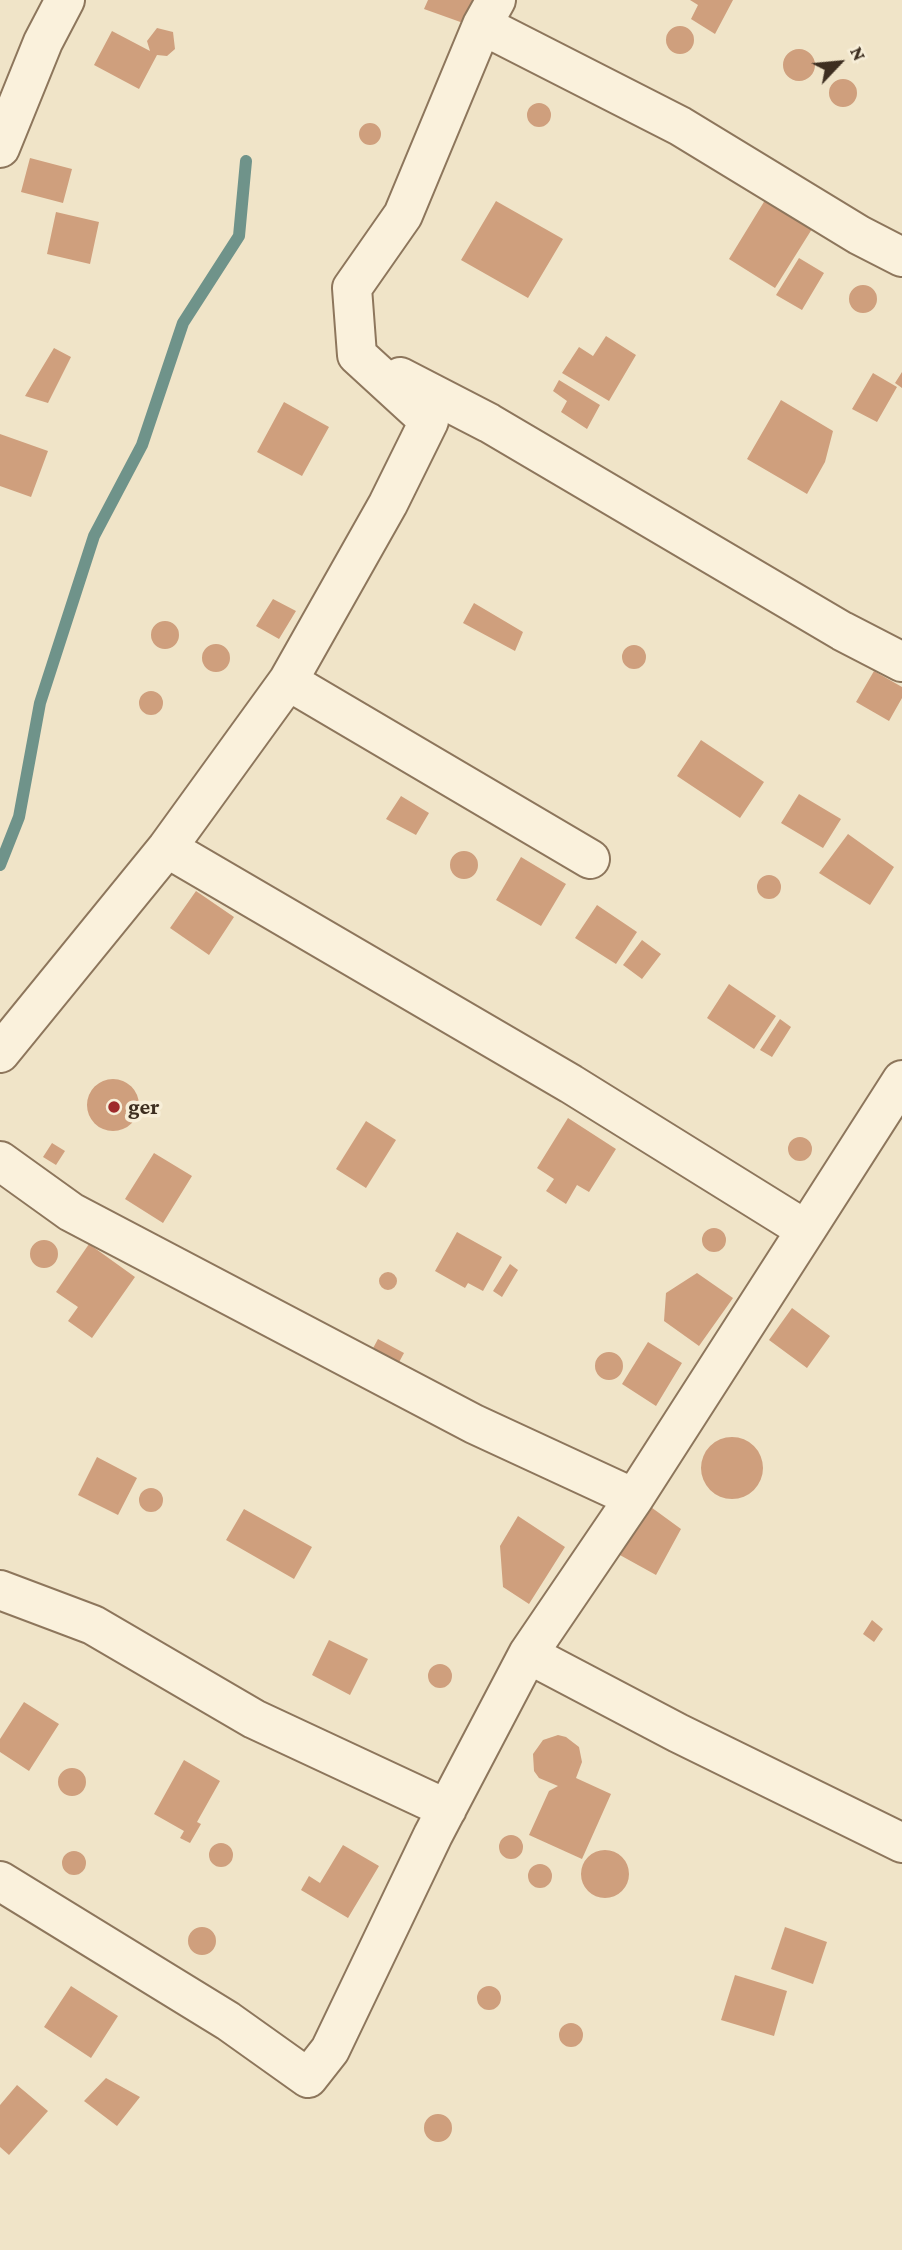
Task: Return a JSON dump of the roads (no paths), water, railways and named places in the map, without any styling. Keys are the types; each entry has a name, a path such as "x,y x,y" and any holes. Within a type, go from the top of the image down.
{"street":[{"path":"0,148 43,42 65,0"},
{"path":"0,1053 167,848 288,681 388,504 429,421 357,355 352,288 403,215 489,13 859,235 902,257"},
{"path":"357,355 489,423 842,631 902,662"},
{"path":"288,681 590,859"},
{"path":"167,848 571,1084 806,1230"},
{"path":"0,1881 228,2021 308,2077 330,2050 447,1809 528,1654 634,1498 902,1080"},
{"path":"0,1161 83,1219 474,1424 634,1498"},
{"path":"0,1590 93,1625 254,1719 447,1809"},
{"path":"528,1654 690,1740 902,1843"}],"waterway":[{"path":"0,865 19,817 40,703 94,536 142,445 183,323 239,236 246,161"}],"place":[{"name":"ger","path":"114,1107"}]}
